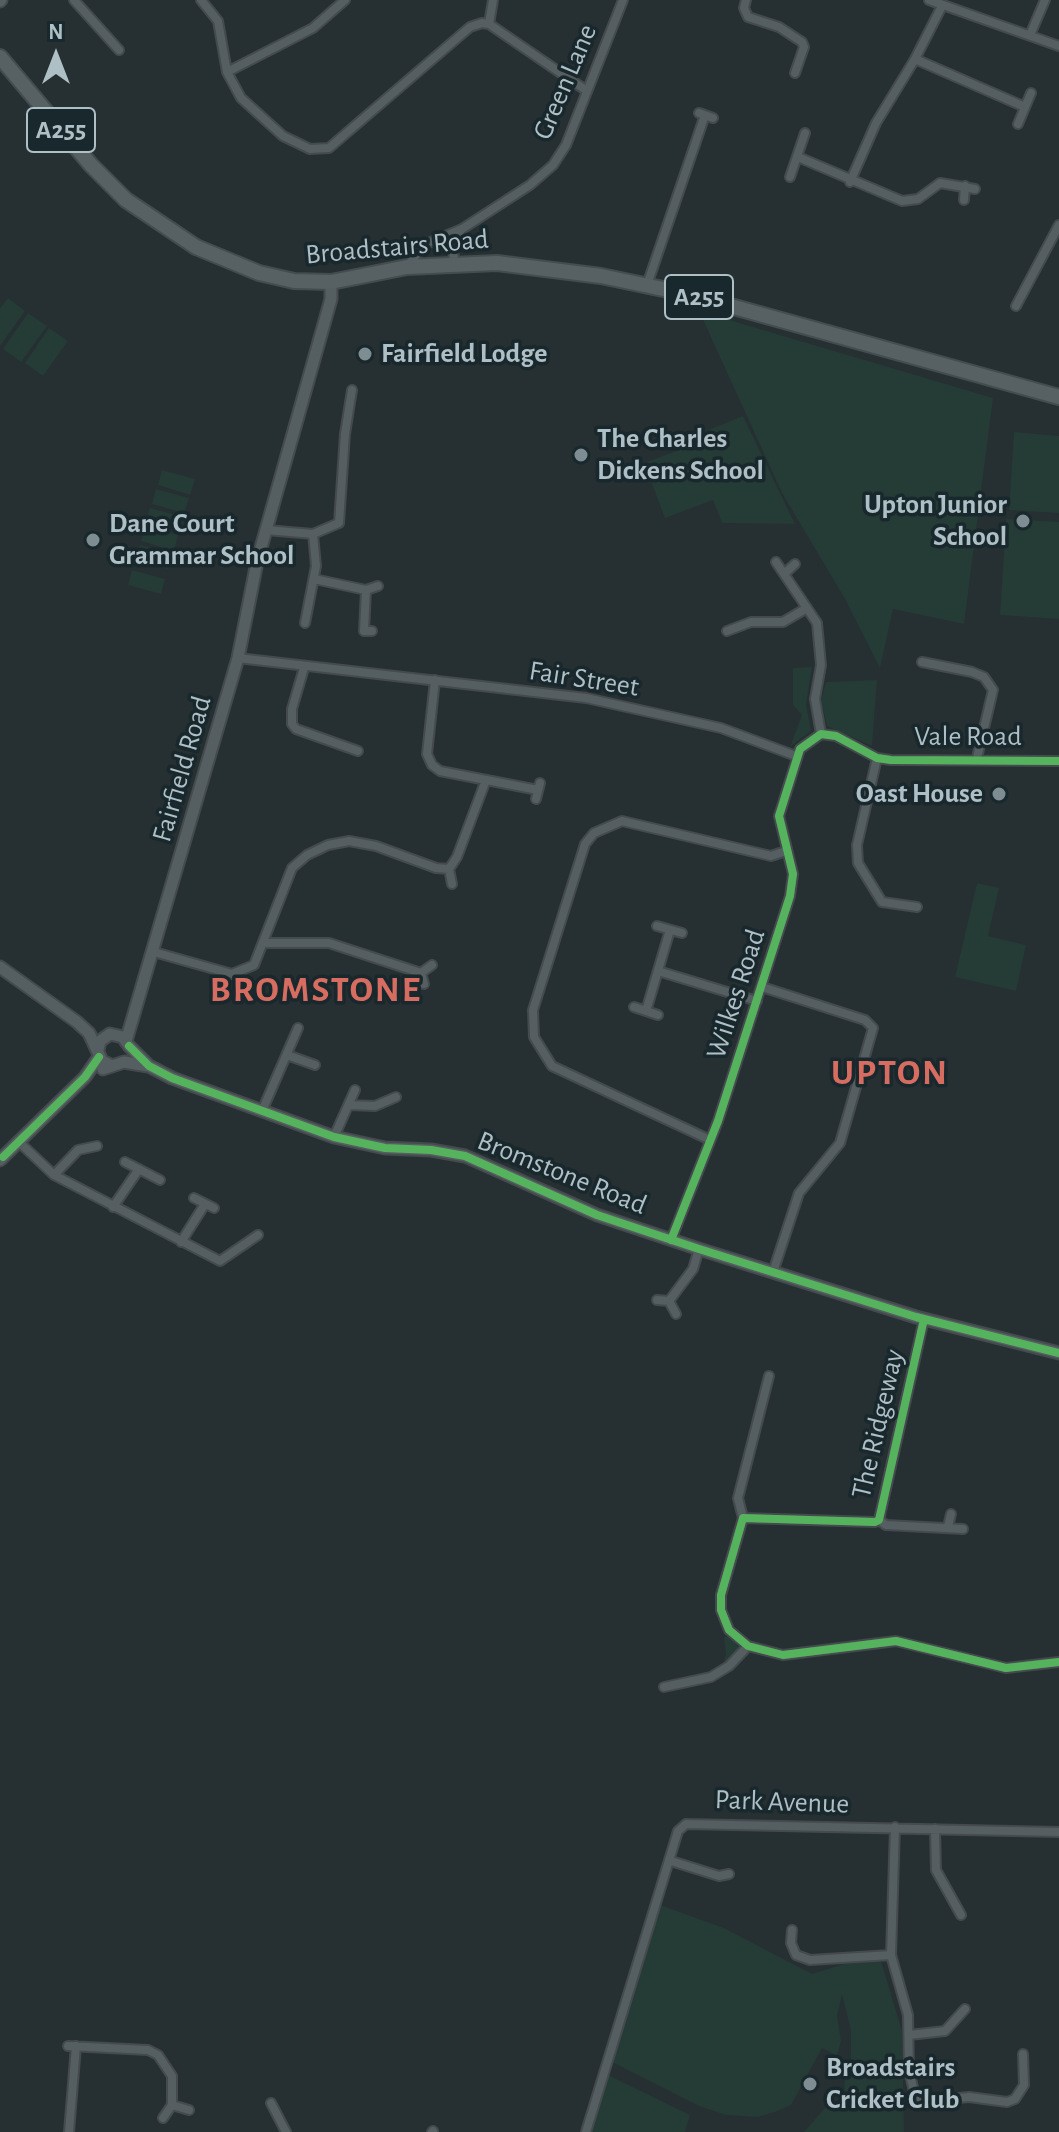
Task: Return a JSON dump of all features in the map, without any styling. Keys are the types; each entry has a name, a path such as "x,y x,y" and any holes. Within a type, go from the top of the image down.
{"main road":[{"name":"Broadstairs Road","path":"0,57 91,165 126,200 172,233 227,262 275,278 331,282 407,267 497,263 647,285 1059,397"}],"street":[{"path":"74,0 106,45 119,50"},
{"path":"201,0 218,21 227,72 241,98 283,136 310,149 329,148 470,27 489,24 587,91"},
{"path":"489,24 493,0"},
{"name":"Green Lane","path":"407,267 416,253 435,239 462,229 530,185 553,165 566,145 623,0"},
{"path":"746,0 744,8 748,17 780,23 802,42 804,47 795,73"},
{"path":"929,0 1059,46"},
{"path":"1030,35 1045,0"},
{"path":"227,72 313,28 341,2"},
{"path":"850,182 876,123 915,59 942,6"},
{"path":"915,59 1025,107"},
{"path":"1018,124 1031,93"},
{"path":"647,285 706,115"},
{"path":"790,177 805,133"},
{"path":"798,157 850,182 902,201 918,199 940,183 970,187 964,200"},
{"path":"1016,306 1059,225"},
{"name":"Green Lane","path":"453,243 462,229"},
{"path":"435,239 453,243 454,263"},
{"name":"Fairfield Road","path":"124,1062 131,1017 154,952 238,658 266,530 331,299 331,282"},
{"path":"266,530 313,534 339,523 342,513 342,460 352,390"},
{"path":"305,623 314,579 313,534"},
{"path":"776,562 817,623 821,665 815,699 821,734"},
{"path":"784,574 795,564"},
{"path":"314,579 366,590 378,586"},
{"path":"366,590 364,631 372,631"},
{"path":"727,631 751,622 783,622 807,608"},
{"name":"Fair Street","path":"238,658 586,698 721,728 796,756"},
{"path":"922,662 934,659 972,672 984,677 993,690 977,758"},
{"path":"304,668 292,709 292,724 330,747 358,751"},
{"path":"435,680 427,754 432,765 440,771 538,791"},
{"path":"796,756 810,739 821,734 836,736 877,758 857,855 880,906 917,907"},
{"name":"Wilkes Road","path":"671,1240 708,1139 718,1121 790,896 793,874 779,816 796,756"},
{"name":"Vale Road","path":"877,758 1059,761"},
{"path":"452,884 449,869 457,857 486,780"},
{"path":"708,1139 552,1066 534,1037 533,1010 585,844 594,833 622,821 771,856 786,851"},
{"path":"154,952 232,974 254,965 292,868 307,855 328,845 349,841 362,843 436,868 449,869"},
{"path":"657,926 682,933"},
{"path":"646,1011 670,930"},
{"path":"264,943 329,943 421,973"},
{"path":"421,973 432,965"},
{"path":"0,967 77,1022 89,1033 98,1054 110,1065"},
{"path":"658,971 757,1001"},
{"path":"421,973 424,984"},
{"path":"762,987 865,1020 873,1028 840,1143 799,1193 773,1272"},
{"path":"634,1007 658,1015"},
{"name":"Fairfield Road","path":"85,1077 110,1035 131,1017"},
{"name":"Bromstone Road","path":"77,1022 127,1043 149,1066"},
{"path":"262,1111 298,1028"},
{"path":"287,1055 315,1065"},
{"path":"0,1160 85,1077 124,1062"},
{"name":"Bromstone Road","path":"124,1062 149,1066 334,1137 385,1148 431,1150 465,1156 597,1215 671,1240 924,1319 1057,1354"},
{"path":"334,1137 355,1090"},
{"path":"349,1105 375,1106 396,1097"},
{"path":"19,1142 54,1175 220,1261 258,1235"},
{"path":"54,1175 78,1150 97,1146"},
{"path":"125,1162 160,1180"},
{"path":"113,1207 139,1169"},
{"path":"181,1242 210,1206 194,1198"},
{"path":"669,1301 693,1269 699,1249"},
{"path":"657,1300 669,1301"},
{"path":"669,1301 676,1314"},
{"name":"The Ridgeway","path":"743,1518 879,1520 924,1319"},
{"path":"769,1376 738,1498 743,1518 721,1595 721,1610 729,1630 748,1646 783,1655 896,1641 995,1666 1059,1662"},
{"path":"766,1388 776,1391"},
{"path":"948,1527 951,1514"},
{"path":"879,1520 886,1525 963,1529"},
{"path":"664,1687 711,1677 729,1666 748,1646"},
{"name":"Park Avenue","path":"586,2132 678,1831 695,1822 1059,1832"},
{"path":"895,1827 891,1955 908,2015 911,2086 915,2096 927,2101 969,2097 1007,2102 1015,2099 1024,2085 1023,2054"},
{"path":"935,1829 936,1870 961,1915"},
{"path":"671,1861 719,1878 729,1874"},
{"path":"792,1930 791,1943 796,1955 810,1960 891,1955"},
{"path":"781,1944 791,1943"},
{"path":"909,2035 945,2031 965,2009"},
{"path":"69,2132 72,2046 148,2050 158,2055 172,2076 172,2105 163,2118"},
{"path":"271,2103 286,2132"},
{"path":"172,2105 189,2110"}],"green space":[{"path":"8,298 25,311 0,346 0,308"},
{"path":"699,311 993,398 964,624 893,609 880,668 845,599 782,493"},
{"path":"28,313 47,326 21,362 3,349"},
{"path":"49,328 68,341 43,376 25,363"},
{"path":"743,416 795,524 722,523 713,500 665,518 644,463 693,445 691,437"},
{"path":"1014,432 1059,436 1059,513 1009,510"},
{"path":"162,470 195,479 190,495 158,485"},
{"path":"156,489 189,498 184,513 152,504"},
{"path":"150,508 183,517 179,532 146,523"},
{"path":"1006,519 1059,522 1059,619 1000,615"},
{"path":"145,526 178,535 174,551 141,541"},
{"path":"140,545 172,554 168,569 135,560"},
{"path":"132,570 165,579 161,594 128,585"},
{"path":"812,667 806,704 811,731 790,747 802,715 793,705 793,668"},
{"path":"877,680 872,746 827,726 821,700 826,682"},
{"path":"977,883 999,888 988,936 1026,945 1016,991 955,977"},
{"path":"730,1636 740,1649 722,1668 726,1654 724,1637"},
{"path":"660,1905 724,1928 812,1974 844,1964 881,1961 902,2031 904,2132 804,2132 824,2109 844,2098 845,2063 851,2060 851,2030 842,1994 837,2016 841,2041 837,2056 822,2048 791,2105 775,2112 758,2117 726,2115 699,2106 612,2062"},
{"path":"608,2075 690,2115 685,2132 590,2132"}],"cycle path":[{"path":"671,1240 718,1121 790,896 793,874 779,816 800,749 821,734 836,736 877,758 891,760 1059,761"},
{"path":"129,1046 149,1066 172,1078 334,1137 385,1148 431,1150 465,1156 597,1215 699,1249 916,1317 1059,1353"},
{"path":"3,1157 85,1077 99,1057"},
{"path":"924,1319 879,1520 743,1518 721,1595 721,1610 729,1630 748,1646 783,1655 896,1641 1006,1668 1059,1662"}],"place":[{"name":"Fairfield Lodge","path":"365,354"},
{"name":"The Charles Dickens School","path":"581,455"},
{"name":"Upton Junior School","path":"1023,521"},
{"name":"Dane Court Grammar School","path":"93,540"},
{"name":"Oast House","path":"999,794"},
{"name":"Broadstairs Cricket Club","path":"810,2084"}],"district":[{"name":"BROMSTONE","path":"316,990"},
{"name":"UPTON","path":"890,1073"}]}
